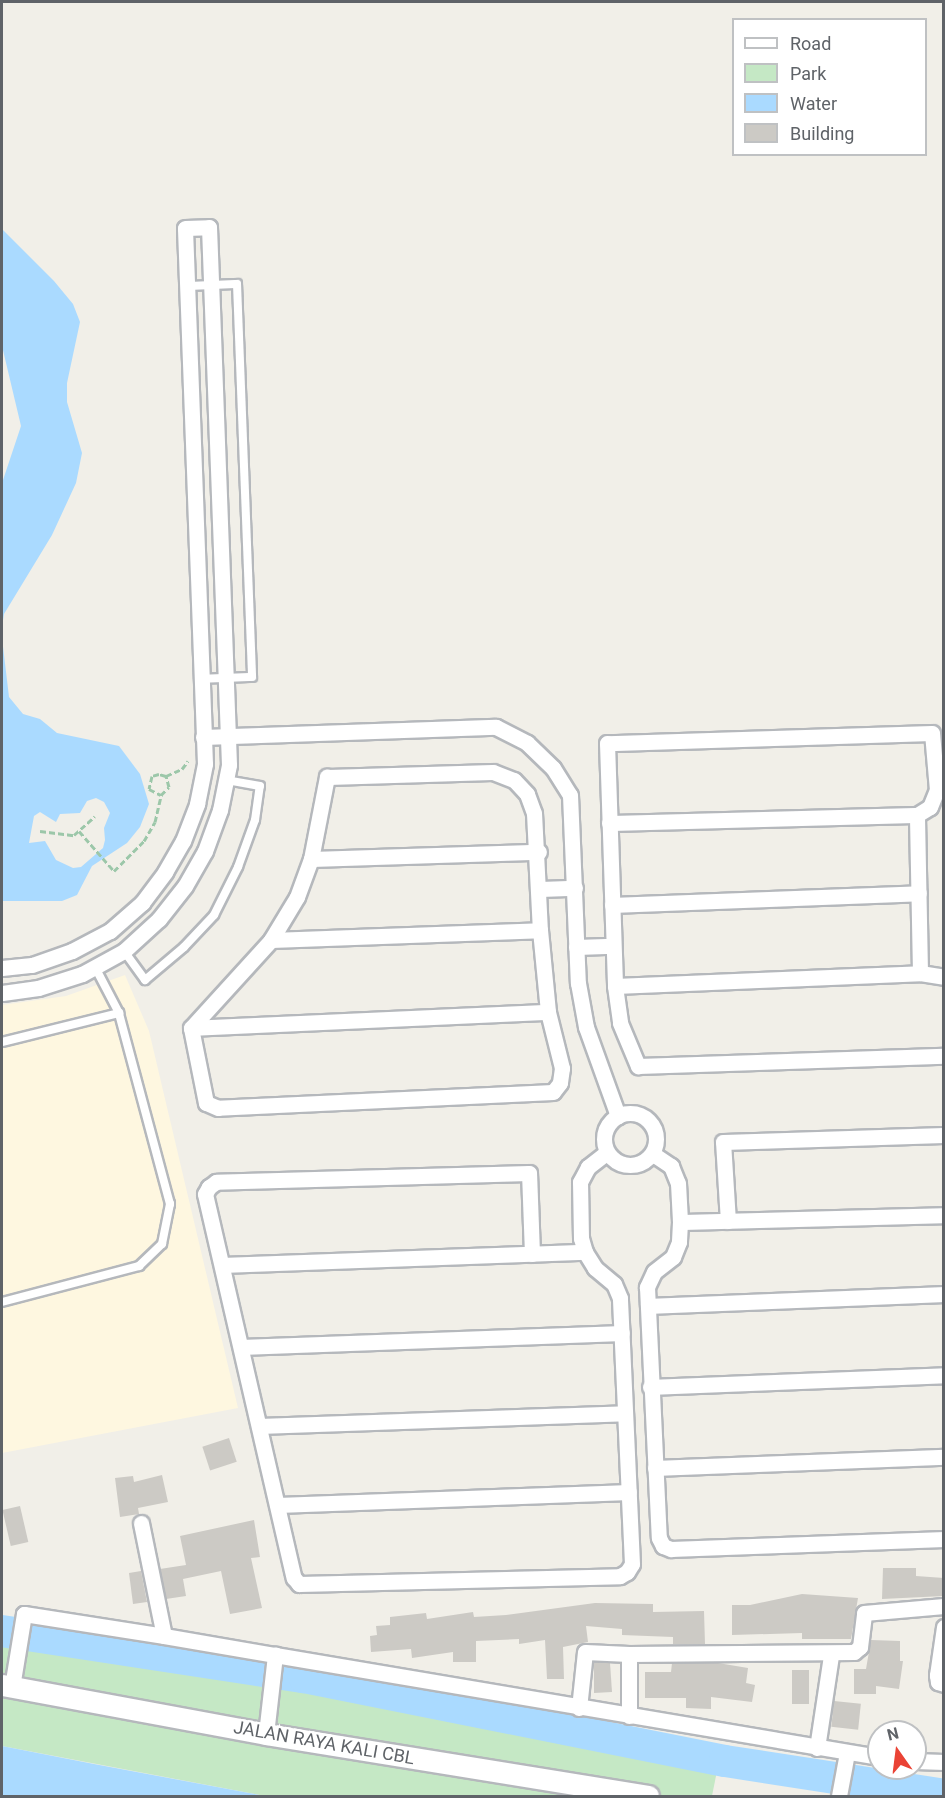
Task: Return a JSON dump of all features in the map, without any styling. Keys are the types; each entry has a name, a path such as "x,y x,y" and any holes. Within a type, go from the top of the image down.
{"main road":[{"name":"JALAN RAYA KALI CBL","path":"7,1686 266,1734 648,1797"}],"street":[{"path":"2,968 32,964 72,951 110,931 142,903 165,872 187,832 205,764 184,228 209,227 227,736 226,780 205,851 185,886 159,919 124,951 95,967 38,988 2,993"},
{"path":"203,737 496,727 527,743 553,768 570,795 578,983 586,1027 618,1116"},
{"path":"609,823 917,815 930,807 937,790 932,733 608,743 609,823 613,946 620,1023 638,1066 944,1056"},
{"path":"493,772 514,780 526,794 534,813 539,852 540,930 548,1012 562,1068 560,1083 552,1092 218,1108 206,1103 191,1028 271,940 297,897 311,859 327,777 493,772"},
{"path":"917,815 920,973"},
{"path":"311,859 539,852"},
{"path":"540,889 575,888"},
{"path":"612,905 919,893"},
{"path":"271,940 540,930"},
{"path":"576,947 613,946"},
{"path":"615,986 920,973 944,977"},
{"path":"191,1028 548,1012"},
{"path":"638,1115 654,1127 657,1140 653,1154 643,1163 630,1166 616,1162 607,1152 604,1138 608,1125 618,1116 638,1115"},
{"path":"728,1221 723,1142 944,1135"},
{"path":"532,1254 528,1173 216,1182 206,1194 294,1578 307,1587 620,1576 632,1564 620,1298 614,1284 595,1268 585,1252 580,1182 588,1167 607,1152"},
{"path":"653,1154 671,1166 678,1183 680,1222 680,1242 673,1257 654,1272 647,1287 659,1538 663,1546 671,1549 944,1539"},
{"path":"680,1222 944,1215"},
{"path":"222,1265 585,1252"},
{"path":"648,1306 944,1294"},
{"path":"241,1347 622,1333"},
{"path":"650,1387 944,1375"},
{"path":"259,1426 625,1413"},
{"path":"655,1468 944,1457"},
{"path":"278,1505 628,1492"},
{"path":"141,1523 164,1636"},
{"path":"579,1708 585,1652 831,1655 858,1649 864,1613 944,1606"},
{"path":"7,1686 17,1653 24,1614 164,1636 274,1659 817,1748 846,1756 867,1757"},
{"path":"944,1627 937,1675 938,1682 944,1684"},
{"path":"629,1654 629,1716"},
{"path":"817,1748 831,1655"},
{"path":"266,1734 274,1659"},
{"path":"840,1794 846,1756"},
{"path":"927,1761 944,1762"}],"lane":[{"path":"187,286 237,284 252,677 201,680"},
{"path":"124,951 145,980 184,947 214,915 238,867 255,820 260,786 226,780"},
{"path":"2,1302 139,1266 162,1244 170,1204 119,1013 95,967"},
{"path":"2,1042 119,1013"}],"path":[{"path":"161,795 148,789 148,782 152,776 166,776 182,769 188,760 188,738 203,737"},
{"path":"79,831 114,871 144,842 154,822 161,795 169,787 166,776"},
{"path":"40,831 75,835 95,816"}],"shaded area":[{"path":"125,975 149,1031 238,1408 2,1453 2,1005 66,996"}],"green space":[{"path":"2,1638 719,1761 712,1796 265,1796 2,1746"}],"water":[{"path":"2,229 54,281 73,304 80,322 67,383 67,402 82,453 76,483 52,535 4,614 2,627 2,483 21,426 2,346"},
{"path":"2,638 9,697 23,714 40,719 57,733 119,746 140,774 149,804 140,827 127,843 92,866 77,895 62,901 2,901","holes":["96,798 104,802 110,813 104,828 103,848 81,867 73,868 56,860 45,841 29,843 34,816 40,812 56,822 60,814 80,813 87,801"]},
{"path":"2,1746 94,1764 265,1796 2,1796"}],"building":[{"path":"229,1438 237,1462 210,1470 202,1447"},
{"path":"162,1475 168,1502 138,1508 139,1514 120,1517 115,1478 133,1476 134,1482"},
{"path":"20,1506 28,1542 11,1546 2,1510"},
{"path":"254,1520 260,1557 251,1558 262,1608 230,1614 221,1571 183,1579 186,1596 166,1599 160,1569 186,1565 180,1536"},
{"path":"883,1568 916,1568 916,1576 944,1578 944,1596 882,1599"},
{"path":"141,1571 147,1602 133,1604 129,1573"},
{"path":"802,1594 858,1598 851,1639 802,1639 802,1633 732,1635 732,1605 750,1605"},
{"path":"595,1603 653,1604 653,1612 704,1611 705,1644 673,1644 673,1637 622,1635 622,1629 586,1626 588,1642 563,1647 564,1679 547,1679 545,1640 519,1644 519,1639 476,1641 476,1662 453,1662 453,1652 412,1658 411,1649 371,1652 370,1636 377,1635 376,1626 390,1625 390,1617 426,1613 427,1619 473,1612 474,1617 506,1615"},
{"path":"871,1640 900,1641 900,1661 903,1661 899,1689 876,1686 876,1694 854,1694 854,1669 866,1669"},
{"path":"594,1662 610,1663 612,1692 594,1693"},
{"path":"672,1663 718,1663 748,1668 746,1683 755,1685 752,1702 711,1697 711,1709 686,1708 686,1698 645,1698 645,1672 671,1672"},
{"path":"792,1670 809,1670 809,1704 792,1704"},
{"path":"834,1701 861,1704 858,1730 831,1727"}],"waterway":[{"path":"2,1631 304,1677 725,1761 944,1795"}]}
